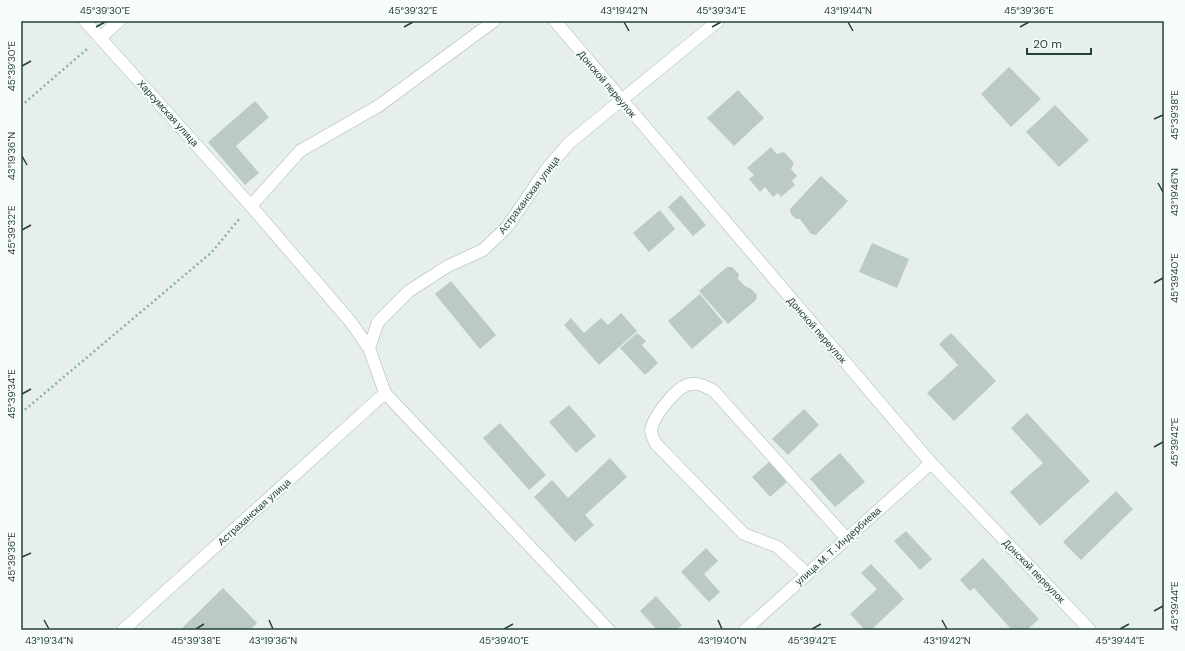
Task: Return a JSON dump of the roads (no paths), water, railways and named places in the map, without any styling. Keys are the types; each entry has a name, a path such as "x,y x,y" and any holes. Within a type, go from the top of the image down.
{"street":[{"name":"Харсумская улица","path":"85,21 251,206 350,321 369,348 385,393"},
{"path":"100,38 119,21"},
{"path":"251,206 300,151 380,105 494,21"},
{"name":"Донской переулок","path":"555,21 621,101 931,463 1090,630"},
{"name":"Астраханская улица","path":"369,348 378,322 409,291 448,266 484,250 507,227 546,170 569,144 718,21"},
{"path":"807,574 778,547 744,534 656,444 651,431 656,416 676,392 686,385 698,384 713,390 846,539"},
{"path":"385,393 609,630"},
{"name":"Астраханская улица","path":"123,630 385,393"},
{"name":"улица М. Т. Индербиева","path":"745,630 931,463"}]}
